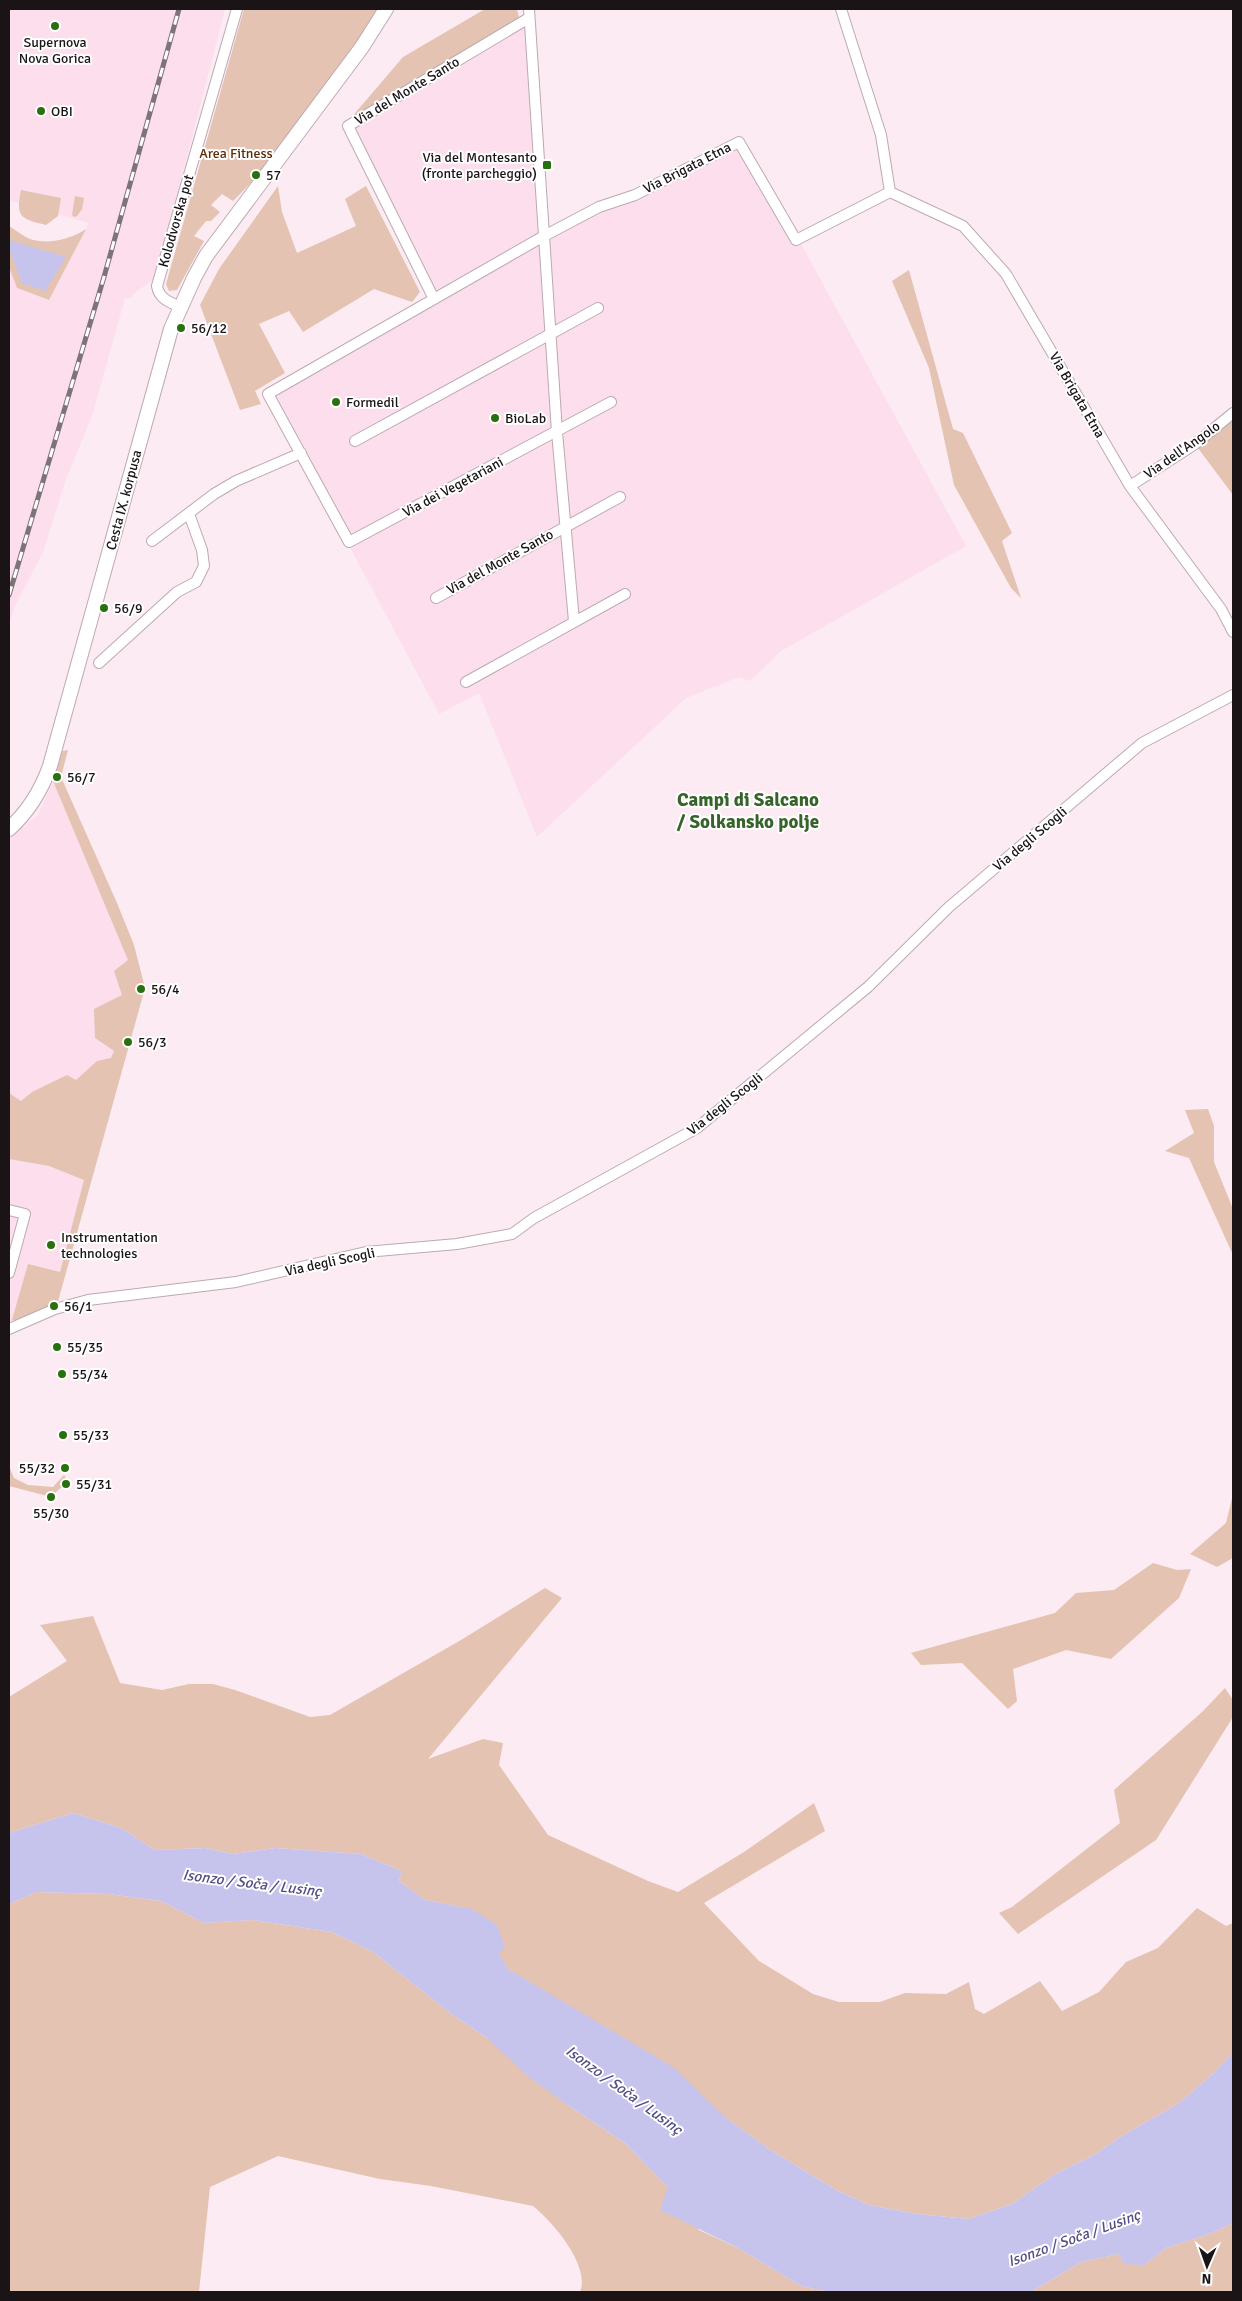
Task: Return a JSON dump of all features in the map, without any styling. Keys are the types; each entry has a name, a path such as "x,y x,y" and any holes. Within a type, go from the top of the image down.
{"main road":[{"name":"Cesta IX. korpusa","path":"9,829 22,818 42,788 50,766 171,329 180,307 206,256 264,181 362,47 386,9"}],"street":[{"name":"Kolodvorska pot","path":"180,307 163,298 158,286 237,9"},
{"path":"840,9 881,135 890,192"},
{"name":"Via del Monte Santo","path":"434,299 348,126 529,13 558,432 574,621"},
{"name":"Via Brigata Etna","path":"544,236 599,207 634,195 739,142 796,240 890,192 963,226 1006,274 1130,486 1221,609 1233,632"},
{"path":"152,541 214,494 236,481 301,454 268,394 544,236"},
{"path":"355,441 598,308"},
{"path":"558,432 611,402"},
{"name":"Via dell'Angolo","path":"1130,486 1195,444 1233,413"},
{"name":"Via dei Vegetariani","path":"301,454 348,542 558,432"},
{"name":"Via del Monte Santo","path":"436,598 620,497"},
{"path":"99,663 177,592 196,582 204,566 189,514"},
{"path":"466,682 626,594"},
{"name":"Via degli Scogli","path":"9,1328 55,1310 88,1300 236,1282 366,1252 457,1244 512,1234 534,1218 697,1128 868,987 949,907 1142,743 1233,695"},
{"path":"9,1210 25,1214 9,1273"}],"shaded area":[{"path":"9,9 225,9 156,278 133,294 132,298 125,298 92,416 66,479 43,552 14,608 9,625 9,267 17,288 49,300 89,223 9,200"},
{"path":"529,18 544,235 739,142 800,242 966,546 781,651 750,681 739,677 686,698 537,837 479,693 439,714 268,394 434,299 348,126"},
{"path":"53,781 129,960 122,995 96,1024 95,1038 114,1051 111,1059 97,1061 76,1080 32,1092 21,1101 9,1093 9,838 38,815"},
{"path":"9,1159 49,1166 85,1180 50,1308 9,1322"}],"green space":[{"name":"Area Fitness","path":"244,9 378,9 310,109 274,157 233,201 222,194 211,205 220,212 211,221 206,221 194,236 204,241 177,290 169,291 166,284"},
{"path":"485,9 517,9 519,18 350,119 403,57"},
{"path":"278,186 282,212 297,253 356,226 345,199 366,186 420,292 412,302 374,289 303,332 289,311 259,324 285,373 255,391 261,404 240,410 200,305 219,269"},
{"path":"21,190 61,198 58,216 46,225 25,218 19,206"},
{"path":"75,196 84,198 82,209 74,217 72,215"},
{"path":"9,226 30,239 40,241 54,241 67,238 86,229 49,300 17,288 9,267"},
{"path":"909,270 953,429 963,433 1012,533 1002,541 1021,598 1011,588 954,485 929,368 892,281"},
{"path":"1233,413 1233,495 1195,444"},
{"path":"68,750 61,777 134,945 145,988 57,1305 20,1320 12,1320 28,1264 60,1272 84,1180 49,1166 9,1159 9,1093 21,1101 32,1092 67,1075 76,1080 97,1061 111,1058 114,1051 95,1038 94,1009 122,995 114,971 128,960 53,781 62,751"},
{"path":"1208,1109 1214,1126 1214,1162 1233,1209 1233,1255 1189,1158 1165,1151 1194,1133 1185,1110"},
{"path":"9,1466 14,1478 28,1485 53,1487 64,1475 68,1481 51,1497 9,1486"},
{"path":"1233,1494 1233,1558 1217,1567 1190,1554 1226,1523"},
{"path":"1153,1563 1177,1570 1191,1569 1179,1598 1111,1659 1066,1650 1013,1669 1017,1701 1008,1709 962,1663 921,1665 911,1653 1055,1613 1076,1593 1114,1590"},
{"path":"545,1588 562,1598 428,1759 483,1739 503,1743 499,1765 548,1835 648,1881 678,1892 744,1852 814,1803 825,1831 704,1903 759,1961 813,1994 839,2002 880,2002 905,1993 946,1994 969,1982 975,2009 984,2014 1040,1981 1062,2011 1099,1992 1126,1962 1158,1948 1197,1908 1226,1926 1233,1923 1233,2052 1216,2071 1179,2103 1120,2137 1094,2155 1055,2174 1012,2204 969,2219 917,2214 869,2205 836,2190 769,2149 508,1969 466,1908 425,1900 399,1881 402,1871 361,1854 275,1848 233,1854 205,1848 155,1850 121,1828 73,1813 9,1833 9,1697 67,1661 40,1625 93,1616 120,1683 162,1690 189,1684 213,1684 310,1717 330,1715 461,1640"},
{"path":"1225,1688 1233,1700 1233,1717 1156,1840 1018,1934 999,1913 1012,1907 1120,1823 1114,1790 1202,1712"},
{"path":"37,1892 108,1894 161,1901 204,1923 252,1920 332,1932 373,1952 450,2013 487,2038 572,2108 625,2143 668,2187 699,2230 738,2248 801,2286 829,2292 580,2292 582,2281 575,2257 550,2222 533,2206 431,2186 380,2179 278,2156 210,2187 199,2292 9,2292 9,1904"},
{"path":"1233,2223 1233,2292 1031,2292 1081,2262 1119,2254 1144,2265 1166,2248 1212,2233"}],"water":[{"path":"9,240 66,257 45,291 22,283 9,248"},
{"name":"Isonzo / Soča / Lusinç","path":"73,1813 121,1828 155,1850 205,1848 233,1854 275,1848 361,1854 402,1871 399,1881 425,1900 472,1909 497,1925 505,1948 499,1953 508,1969 673,2067 725,2117 769,2149 836,2190 869,2205 917,2214 969,2219 1012,2204 1055,2174 1094,2155 1120,2137 1179,2103 1216,2071 1233,2052 1233,2223 1212,2233 1166,2248 1144,2265 1124,2264 1119,2254 1081,2262 1031,2292 829,2292 801,2286 738,2248 660,2210 668,2187 625,2143 530,2078 487,2038 450,2013 373,1952 332,1932 252,1920 204,1923 161,1901 108,1894 37,1892 9,1904 9,1833"}],"railway":[{"path":"9,595 104,277 179,9"}],"place":[{"name":"Supernova Nova Gorica","path":"55,26"},
{"name":"OBI","path":"41,111"},
{"name":"Via del Montesanto (fronte parcheggio)","path":"547,165"},
{"name":"57","path":"256,175"},
{"name":"56/12","path":"181,328"},
{"name":"Formedil","path":"336,402"},
{"name":"BioLab","path":"495,418"},
{"name":"56/9","path":"104,608"},
{"name":"56/7","path":"57,777"},
{"name":"56/4","path":"141,989"},
{"name":"56/3","path":"128,1042"},
{"name":"Instrumentation technologies","path":"51,1245"},
{"name":"56/1","path":"54,1306"},
{"name":"55/35","path":"57,1347"},
{"name":"55/34","path":"62,1374"},
{"name":"55/33","path":"63,1435"},
{"name":"55/32","path":"65,1468"},
{"name":"55/31","path":"66,1484"},
{"name":"55/30","path":"51,1497"}],"district":[{"name":"Campi di Salcano / Solkansko polje","path":"748,811"}]}
